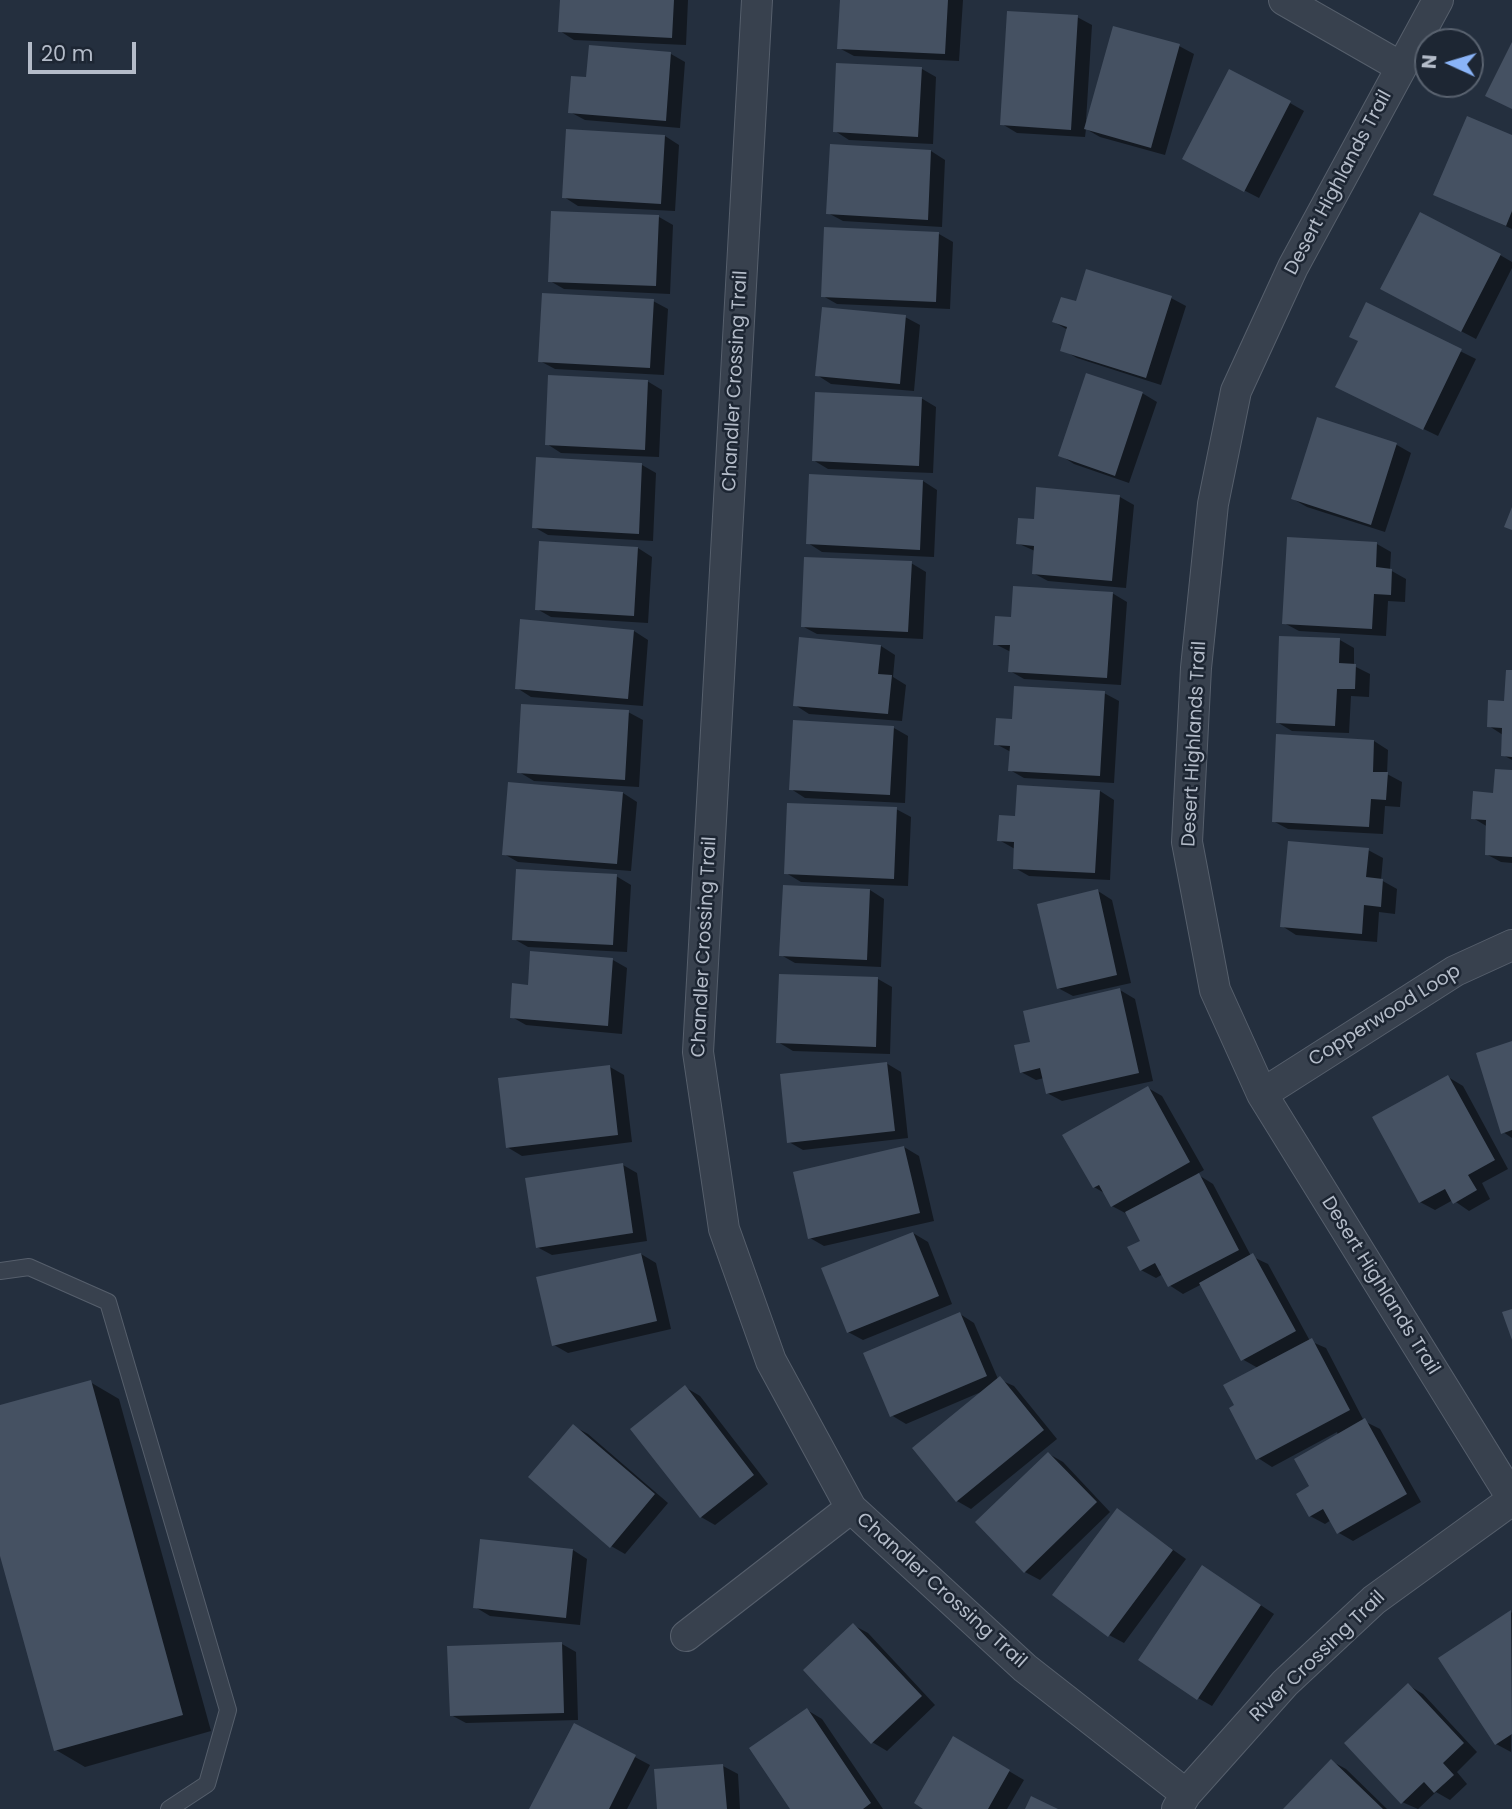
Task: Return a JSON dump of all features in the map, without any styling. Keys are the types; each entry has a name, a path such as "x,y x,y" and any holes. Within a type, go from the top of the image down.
{"street":[{"name":"Chandler Crossing Trail","path":"757,0 698,1052 724,1229 771,1361 851,1508 1025,1668 1181,1801"},
{"path":"1284,0 1401,67"},
{"name":"Desert Highlands Trail","path":"1438,0 1293,267 1236,391 1213,504 1196,668 1187,842 1215,990 1262,1094 1512,1499"},
{"name":"Copperwood Loop","path":"1262,1094 1455,971 1512,945"},
{"name":"River Crossing Trail","path":"1181,1801 1285,1683 1374,1600 1512,1499"},
{"path":"685,1636 851,1508"}],"lane":[{"path":"0,1271 29,1267 108,1302 228,1710 207,1784 169,1809"}],"building":[{"path":"560,0 674,0 672,38 558,32"},
{"path":"840,0 948,0 945,54 837,49"},
{"path":"1007,11 1078,15 1071,130 1000,125"},
{"path":"1113,26 1180,44 1151,148 1084,129"},
{"path":"1512,42 1512,109 1485,96"},
{"path":"589,45 671,52 666,121 568,113 571,76 586,77"},
{"path":"836,63 922,67 918,137 833,132"},
{"path":"1229,69 1291,101 1244,192 1182,159"},
{"path":"1467,116 1512,135 1512,211 1506,226 1433,195"},
{"path":"566,129 665,135 661,204 562,198"},
{"path":"830,144 931,150 928,220 826,214"},
{"path":"551,211 659,215 656,286 548,282"},
{"path":"1420,212 1501,254 1461,332 1380,289"},
{"path":"824,227 939,232 936,302 821,297"},
{"path":"1086,269 1172,296 1146,378 1060,351 1067,327 1052,322 1061,297 1076,301"},
{"path":"542,293 654,299 650,368 538,362"},
{"path":"1366,302 1462,349 1423,430 1335,387 1358,341 1349,337"},
{"path":"822,307 906,315 900,384 815,376"},
{"path":"1086,373 1143,392 1115,476 1058,456"},
{"path":"548,375 648,380 645,450 545,445"},
{"path":"815,392 922,397 919,466 812,461"},
{"path":"1317,417 1397,443 1371,525 1291,499"},
{"path":"536,457 642,463 639,534 532,528"},
{"path":"809,474 923,480 920,550 806,544"},
{"path":"1036,487 1120,495 1112,581 1032,574 1034,546 1016,544 1018,518 1034,519"},
{"path":"1512,507 1512,530 1504,527"},
{"path":"1287,537 1377,542 1376,567 1392,569 1391,595 1374,594 1372,629 1282,624"},
{"path":"539,541 638,547 634,616 535,610"},
{"path":"804,557 912,561 908,632 801,627"},
{"path":"1013,586 1113,592 1107,678 1008,672 1010,645 993,645 995,616 1011,617"},
{"path":"520,619 634,630 628,699 515,689"},
{"path":"1279,636 1340,638 1339,663 1356,664 1355,689 1337,689 1335,726 1276,723"},
{"path":"799,637 881,645 878,674 892,675 888,714 793,706"},
{"path":"1506,670 1512,670 1512,757 1501,756 1502,728 1487,727 1488,700 1504,701"},
{"path":"1014,686 1105,691 1100,776 1008,771 1010,746 994,745 996,718 1012,719"},
{"path":"521,704 629,710 625,780 517,773"},
{"path":"793,720 894,726 890,795 789,790"},
{"path":"1276,734 1374,740 1373,772 1388,772 1386,800 1371,799 1369,827 1272,822"},
{"path":"1495,769 1512,770 1512,857 1485,855 1486,820 1471,819 1473,791 1493,793"},
{"path":"508,782 623,792 617,864 502,855"},
{"path":"1017,785 1100,790 1095,873 1013,869 1014,842 997,841 999,815 1015,816"},
{"path":"787,803 897,807 894,879 784,874"},
{"path":"1288,841 1369,848 1366,877 1383,879 1381,907 1364,905 1362,934 1280,927"},
{"path":"516,869 617,874 613,945 512,940"},
{"path":"783,885 870,889 867,960 779,956"},
{"path":"1098,889 1117,975 1057,989 1037,904"},
{"path":"530,951 613,958 608,1026 510,1018 512,983 528,985"},
{"path":"779,974 878,977 876,1047 776,1043"},
{"path":"1120,988 1139,1073 1046,1094 1040,1068 1020,1073 1014,1045 1030,1042 1023,1011"},
{"path":"1512,1041 1512,1130 1501,1134 1476,1053"},
{"path":"887,1062 895,1131 787,1143 780,1074"},
{"path":"610,1065 618,1135 506,1148 498,1078"},
{"path":"1448,1075 1495,1160 1468,1175 1477,1190 1453,1204 1445,1189 1419,1203 1372,1117"},
{"path":"1148,1086 1190,1162 1111,1207 1099,1185 1093,1188 1062,1135"},
{"path":"904,1146 920,1213 808,1239 793,1172"},
{"path":"623,1163 633,1233 536,1248 525,1178"},
{"path":"1199,1173 1239,1250 1168,1287 1155,1263 1140,1271 1127,1247 1140,1241 1125,1212"},
{"path":"913,1232 939,1296 847,1333 821,1268"},
{"path":"641,1253 657,1321 552,1346 536,1277"},
{"path":"1253,1253 1296,1331 1241,1361 1199,1283"},
{"path":"1512,1309 1512,1340 1502,1312"},
{"path":"960,1312 987,1376 890,1417 863,1353"},
{"path":"1312,1338 1350,1410 1256,1460 1229,1408 1234,1405 1223,1385"},
{"path":"1000,1376 1044,1430 956,1502 912,1448"},
{"path":"91,1380 183,1715 54,1751 0,1556 0,1405"},
{"path":"685,1385 754,1475 700,1518 630,1429"},
{"path":"1365,1418 1407,1494 1337,1534 1323,1509 1309,1517 1296,1494 1309,1486 1294,1459"},
{"path":"573,1424 655,1494 610,1548 528,1477"},
{"path":"1048,1452 1097,1502 1024,1573 975,1522"},
{"path":"1117,1508 1173,1550 1108,1637 1052,1595"},
{"path":"480,1539 573,1549 566,1618 473,1608"},
{"path":"1202,1565 1261,1605 1197,1700 1138,1660"},
{"path":"1511,1610 1512,1734 1495,1745 1438,1658"},
{"path":"853,1623 922,1696 871,1744 803,1670"},
{"path":"562,1642 564,1713 450,1716 447,1646"},
{"path":"1408,1683 1464,1743 1443,1763 1454,1775 1434,1793 1424,1782 1401,1804 1344,1743"},
{"path":"807,1708 871,1803 863,1809 790,1809 749,1748"},
{"path":"574,1723 636,1755 609,1809 529,1809"},
{"path":"953,1736 1010,1770 988,1809 923,1809 914,1803"},
{"path":"1331,1759 1383,1809 1283,1809"},
{"path":"723,1764 727,1809 657,1809 654,1769"},
{"path":"1031,1796 1058,1809 1025,1809"}]}
